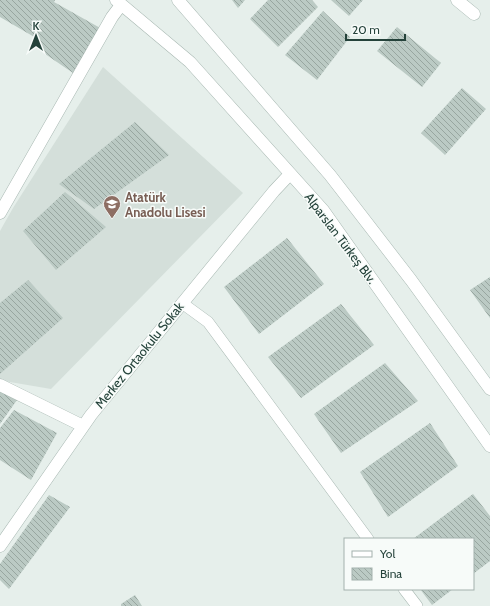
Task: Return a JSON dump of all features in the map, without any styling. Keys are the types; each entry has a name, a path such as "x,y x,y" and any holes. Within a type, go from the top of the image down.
{"street":[{"path":"457,0 474,14"},
{"path":"181,1 330,174 411,280 490,389"},
{"path":"0,213 112,17 119,2"},
{"name":"Alparslan Türkeş Blv.","path":"119,2 190,62 323,210 490,446"},
{"name":"Merkez Ortaokulu Sokak","path":"0,546 83,426 274,190 290,174"},
{"path":"0,385 83,426"}],"lane":[{"path":"182,303 208,322 367,538"},
{"path":"405,590 417,606"}],"shaded area":[{"name":"Atatürk Anadolu Lisesi","path":"103,67 243,193 51,389 4,381 0,379 0,231 13,208"}],"building":[{"path":"0,0 55,0 54,2 102,29 76,75 32,45 36,38 0,17"},
{"path":"232,0 245,0 238,8"},
{"path":"268,0 312,0 318,7 278,47 250,19"},
{"path":"331,0 363,0 349,16"},
{"path":"323,11 350,37 317,80 285,55"},
{"path":"397,27 441,63 422,87 377,51"},
{"path":"462,88 486,109 445,155 421,133"},
{"path":"135,122 169,155 94,209 59,184"},
{"path":"65,192 106,227 56,270 23,231"},
{"path":"287,238 324,284 259,334 224,287"},
{"path":"490,277 490,318 470,290"},
{"path":"28,280 63,318 0,374 0,303"},
{"path":"341,304 374,345 301,398 268,357"},
{"path":"385,363 418,401 341,453 314,414"},
{"path":"0,391 17,400 0,424"},
{"path":"14,410 57,433 31,480 0,460 0,428"},
{"path":"430,423 458,466 388,517 360,472"},
{"path":"473,494 490,516 490,561 474,573 474,538 414,538"},
{"path":"49,495 70,507 9,589 0,580 0,564"},
{"path":"421,590 452,590 432,605"},
{"path":"135,595 142,606 121,606 121,604"}],"place":[{"name":"Atatürk Anadolu Lisesi","path":"112,219"}]}
